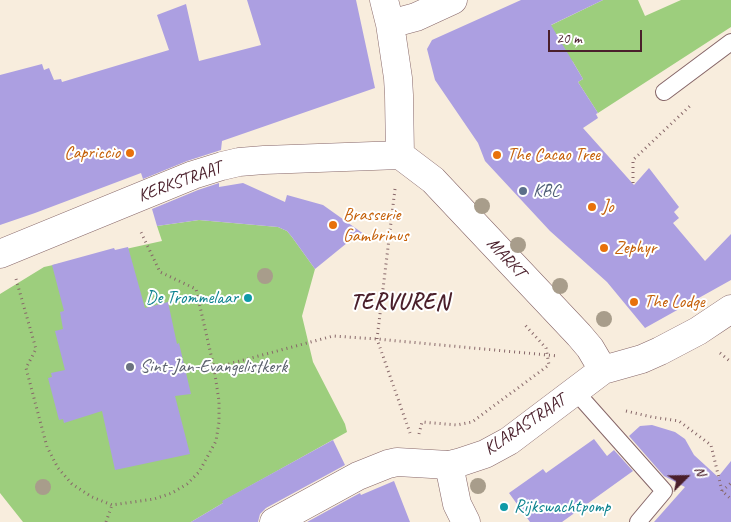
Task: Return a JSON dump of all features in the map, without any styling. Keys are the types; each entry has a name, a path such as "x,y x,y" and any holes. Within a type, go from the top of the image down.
{"street":[{"path":"400,155 399,95 387,12 416,17 453,0"},
{"name":"KERKSTRAAT","path":"4,253 208,169 239,162 264,160 400,155"},
{"name":"MARKT","path":"400,155 433,180 579,335 604,370"},
{"name":"KLARASTRAAT","path":"274,522 358,476 388,464 397,462 449,465 485,454 509,441 604,370 642,359 660,351 698,331 731,309"},
{"path":"449,465 457,504 466,522"}],"lane":[{"path":"664,92 731,42"},
{"path":"575,391 664,491 638,522"}],"path":[{"path":"633,183 632,160 696,101"},
{"path":"400,155 377,339 412,438"},
{"path":"4,253 36,349 26,368 48,447 58,468 72,484 92,498 112,505 172,493 187,484 199,472 216,440 219,422 219,402 214,368 196,289 160,272 127,202"},
{"path":"417,438 422,422 457,425 472,422 549,365 546,348 520,319"},
{"path":"214,368 332,336 566,357"},
{"path":"716,349 731,362"},
{"path":"626,410 652,417 679,421 711,445 722,491 731,499"},
{"path":"722,491 731,483"},
{"path":"106,522 112,505"}],"green space":[{"path":"603,0 638,0 645,16 681,0 731,0 731,27 598,113 578,82 583,79 573,62 539,31"},
{"path":"199,220 278,227 287,231 315,269 302,316 313,362 345,424 347,432 223,501 223,503 191,522 23,522 0,493 0,294 44,267 162,241 157,226"}],"building":[{"path":"247,0 356,0 375,88 222,141 221,150 187,161 143,179 141,173 0,225 0,75 42,64 44,70 49,68 54,80 61,79 62,82 169,50 157,15 186,4 199,61 261,45"},
{"path":"521,0 603,0 551,25 583,79 578,82 598,113 596,114 598,118 583,128 634,185 649,168 679,207 674,212 679,218 673,223 705,261 731,234 731,280 645,328 607,282 550,231 485,161 478,143 435,80 427,49 432,40"},
{"path":"219,183 219,187 243,183 285,202 287,195 323,205 368,237 347,243 315,269 287,231 278,227 199,220 157,226 152,209"},
{"name":"Sint-Jan-Evangelistkerk","path":"128,247 145,308 168,302 191,394 175,396 190,454 115,470 102,411 64,423 63,419 59,420 48,378 52,377 51,373 65,370 55,331 63,329 60,312 64,311 52,265 114,248 115,250"},
{"path":"652,425 675,432 685,439 694,455 718,477 731,461 731,522 654,522 685,487 664,476 629,436 640,426"},
{"path":"594,439 607,456 614,450 633,471 562,522 530,522 509,493 543,469 546,473"},
{"path":"333,440 345,465 266,508 260,514 258,522 191,522 223,503 222,501"},
{"path":"394,481 410,522 307,522 360,493 361,495"}],"place":[{"name":"Capriccio","path":"130,153"},
{"name":"The Cacao Tree","path":"497,155"},
{"name":"KBC","path":"523,191"},
{"name":"Jo","path":"592,207"},
{"name":"Brasserie Gambrinus","path":"333,225"},
{"name":"Zephyr","path":"604,248"},
{"name":"De Trommelaar","path":"248,298"},
{"name":"The Lodge","path":"634,302"},
{"name":"Sint-Jan-Evangelistkerk","path":"130,367"},
{"name":"Rijkswachtpomp","path":"504,507"}],"district":[{"name":"TERVUREN","path":"400,303"}]}
